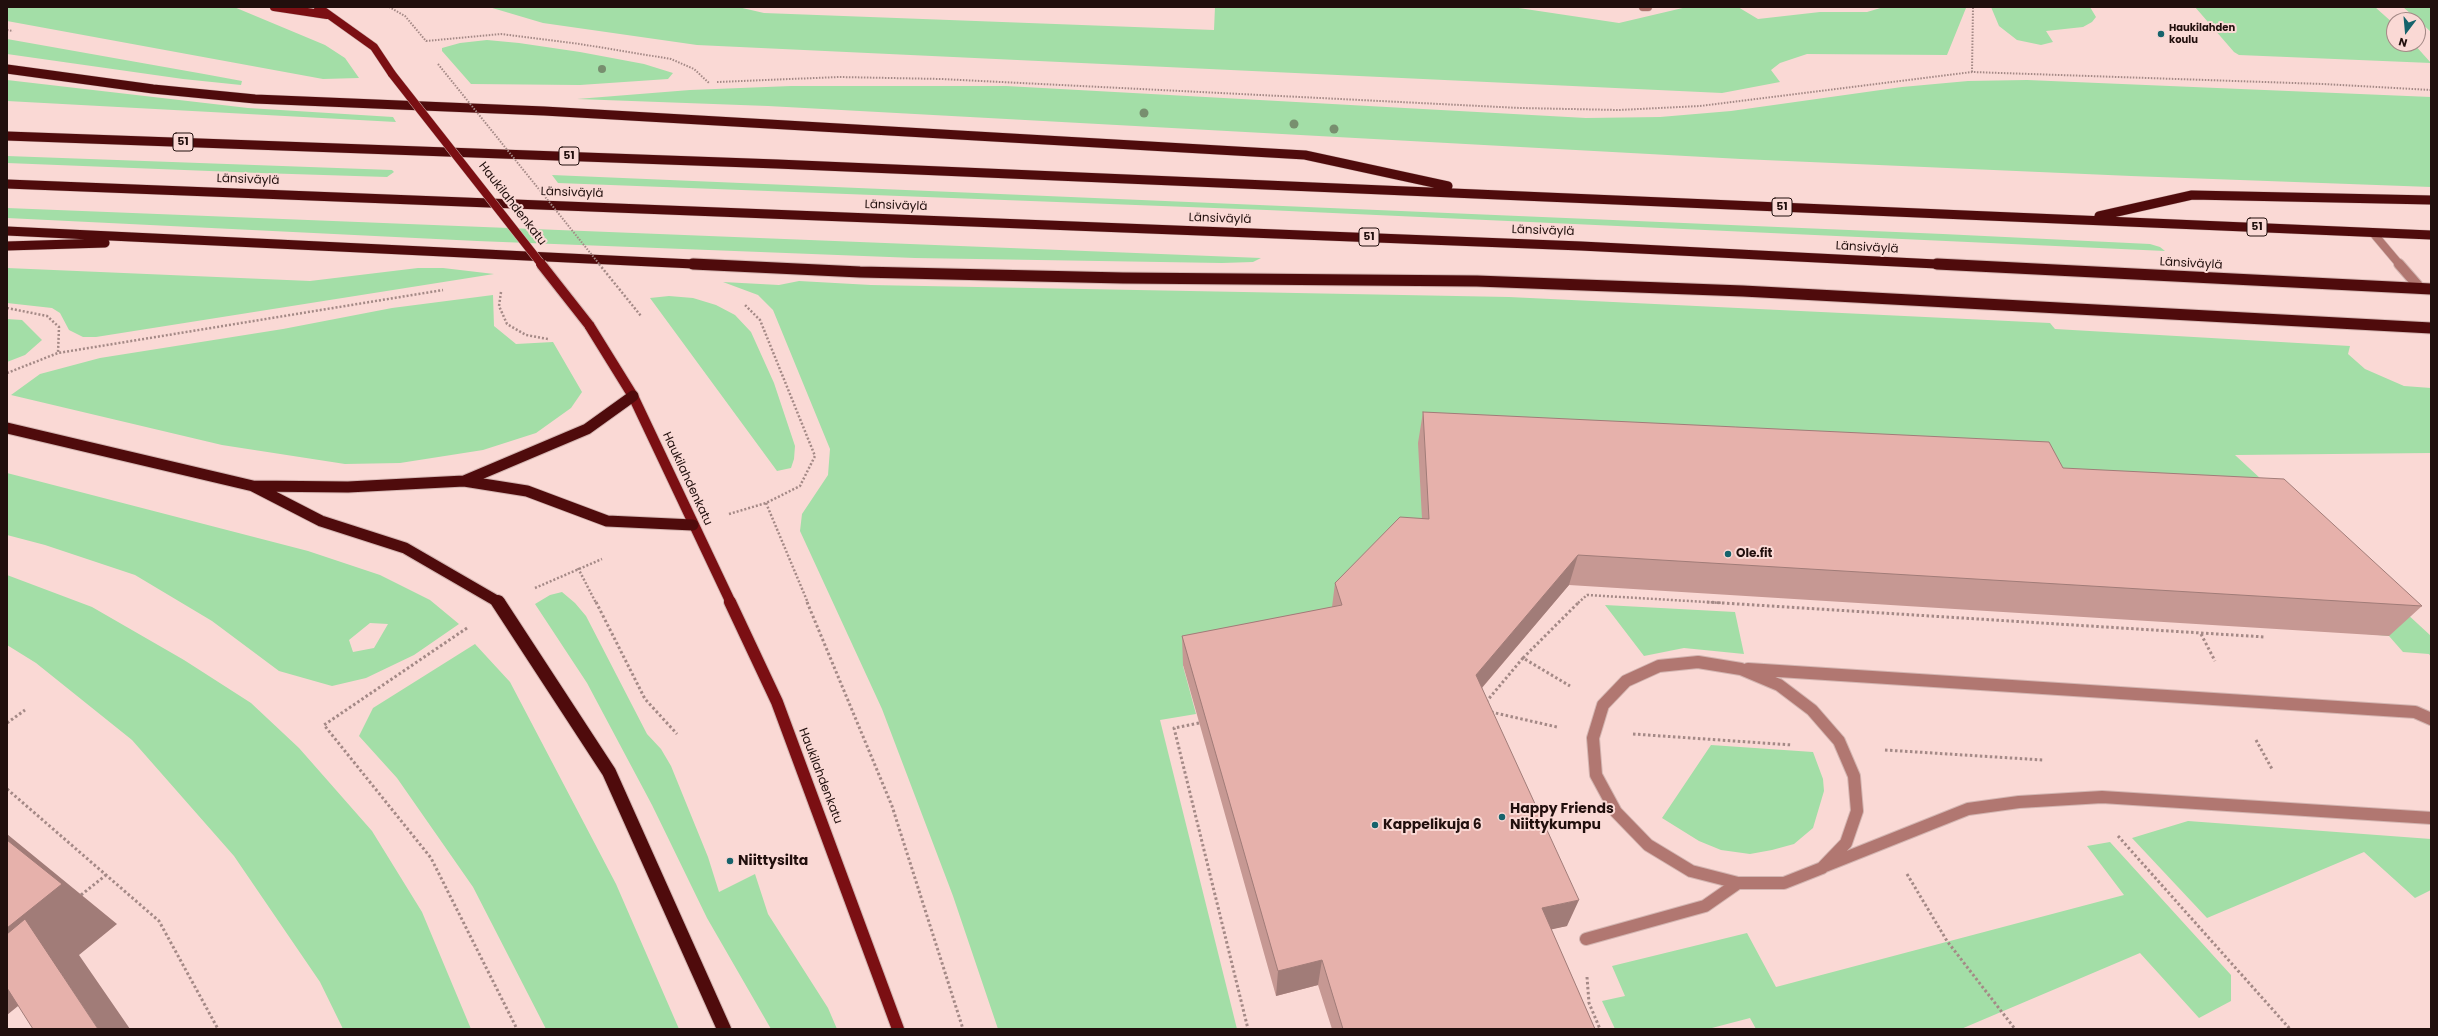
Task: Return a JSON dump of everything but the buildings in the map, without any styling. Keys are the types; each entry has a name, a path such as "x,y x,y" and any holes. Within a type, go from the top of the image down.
{"highway":[{"path":"7,69 153,89 255,99 372,106 544,111 1305,155 1481,194"},
{"name":"51","path":"7,136 777,164 2431,235"},
{"name":"Länsiväylä","path":"7,184 1573,245 2431,289"},
{"path":"2082,220 2192,195 2431,200"},
{"path":"7,231 860,272 1123,278 1477,281 1743,291 2431,328"},
{"path":"7,246 182,240"},
{"path":"464,481 587,429 633,396"},
{"path":"7,428 253,486 348,487 464,481 527,491 607,521 693,525"},
{"path":"253,486 322,521 405,548 501,604 609,772 724,1029"}],"main road":[{"name":"Haukilahdenkatu","path":"274,7 329,16"},
{"name":"Haukilahdenkatu","path":"318,7 374,47 392,74 589,325 633,396 777,702 898,1029"}],"lane":[{"path":"1643,7 1648,7"},
{"path":"2373,232 2420,288"},
{"path":"2431,719 2415,712 1740,669 1698,662 1659,666 1626,681 1603,706 1592,738 1596,774 1616,812 1648,845 1691,871 1738,883 1784,883 1968,809 2019,802 2102,797 2431,818"},
{"path":"1740,669 1779,686 1812,710 1839,741 1854,776 1857,811 1846,843 1822,868"},
{"path":"1586,939 1705,906 1738,883"}],"path":[{"path":"389,7 405,16 426,41 501,34 580,44 672,59 694,69 709,83"},
{"path":"1972,72 1973,7"},
{"path":"7,30 15,31"},
{"path":"438,64 641,316"},
{"path":"702,83 839,77 941,79 1520,108 1619,110 1700,106 1972,72 2323,84 2431,90"},
{"path":"449,89 465,89"},
{"path":"611,287 626,288"},
{"path":"7,373 58,353 447,290"},
{"path":"501,291 499,306 507,324 526,335 548,339"},
{"path":"693,525 766,503 800,486 815,456 760,320 741,302"},
{"path":"7,308 47,316 59,327 58,353"},
{"path":"766,503 892,806 963,1029"},
{"path":"517,1029 431,858 324,724 501,604 578,568 607,557"},
{"path":"578,568 646,699 677,734"},
{"path":"1486,704 1487,698 1523,658 1587,595 2265,637"},
{"path":"1523,658 1603,706"},
{"path":"7,723 25,710"},
{"path":"1484,711 1567,730 2049,761"},
{"path":"1198,723 1174,728 1248,1029"},
{"path":"7,789 158,921 218,1029"},
{"path":"2102,797 2119,840 2290,1029"},
{"path":"81,895 106,875"},
{"path":"1586,939 1589,1003 1600,1029"},
{"path":"1947,941 2015,1029"}],"green space":[{"path":"7,7 234,7 325,45 345,58 359,78 323,79 7,21"},
{"path":"489,7 738,7 764,13 1214,30 1215,7 1512,7 1619,23 1687,7 1738,7 1758,19 1820,12 1867,12 1884,7 1966,8 1947,55 1807,54 1780,63 1771,70 1780,82 1722,93 697,45 543,23"},
{"path":"1991,7 2090,7 2096,17 2092,22 2083,27 2046,31 2053,42 2041,45 2017,40 1999,26"},
{"path":"2195,7 2375,7 2386,17 2386,52 2421,52 2431,63 2239,55 2234,52"},
{"path":"2403,7 2431,7 2431,32 2426,27 2426,12 2409,12"},
{"path":"7,39 242,81 241,85 183,79 7,54"},
{"path":"487,40 580,52 644,64 673,73 668,79 580,85 471,84 442,51 442,48 460,43"},
{"path":"7,80 248,108 393,117 396,122 7,101"},
{"path":"2027,80 2431,97 2431,187 1741,159 768,106 577,99 690,90 791,86 1006,86 1586,118 1660,117 1731,111 1902,87 1968,81"},
{"path":"7,156 392,170 394,172 387,177 7,163"},
{"path":"552,175 1943,234 2150,244 2160,247 2165,251 1267,210 558,183"},
{"path":"7,208 1261,258 1253,262 1222,263 915,258 477,241 7,218"},
{"path":"7,268 310,281 418,268 443,268 494,274 96,337 83,337 69,330 60,313 52,308 7,303"},
{"path":"799,281 871,285 1509,297 2050,323 2055,329 2350,346 2348,354 2365,369 2404,386 2431,388 2431,453 2235,455 2431,636 2431,657 2429,654 2403,652 2389,636 1424,550 1332,613 1183,666 1196,714 1160,720 1237,1029 998,1029 953,896 882,709 800,531 802,514 828,475 830,449 773,310 758,295 723,282 779,285"},
{"path":"493,295 494,326 516,344 553,342 582,392 571,408 536,433 483,450 400,463 345,464 222,445 11,395 40,374 100,358 283,329 392,308"},
{"path":"669,296 693,298 716,305 735,315 751,332 774,383 795,446 794,459 791,468 777,471 650,298"},
{"path":"7,319 22,320 42,340 25,355 7,362"},
{"path":"7,473 308,551 380,575 430,600 459,624 414,655 366,678 332,686 279,671 212,621 135,575 45,545 7,535","holes":["370,623 388,624 374,648 353,652 349,640"]},
{"path":"7,575 92,607 184,660 251,703 299,748 372,831 422,912 471,1029 343,1029 320,982 234,856 132,740 36,663 7,645"},
{"path":"562,592 575,603 586,616 647,734 661,749 671,766 708,857 719,892 755,874 768,914 828,1008 837,1029 771,1029 707,918 652,805 587,683 535,604 550,595"},
{"path":"1605,605 1735,612 1744,654 1684,648 1644,656"},
{"path":"475,644 510,682 616,884 679,1029 546,1029 473,887 397,778 359,736 373,708"},
{"path":"1711,745 1813,752 1823,779 1824,791 1813,828 1794,844 1750,854 1721,850 1699,841 1662,818"},
{"path":"2188,821 2431,839 2431,890 2415,898 2364,852 2207,918 2132,838"},
{"path":"2110,842 2231,975 2231,1001 2199,1018 2140,953 1961,1029 1756,1029 1750,1018 1708,1029 1615,1029 1602,1001 1625,996 1612,966 1747,933 1776,987 2124,895 2087,846"}],"place":[{"name":"Haukilahden koulu","path":"2161,34"},
{"name":"Ole.fit","path":"1728,554"},
{"name":"Happy Friends Niittykumpu","path":"1502,817"},
{"name":"Kappelikuja 6","path":"1375,825"},
{"name":"Niittysilta","path":"730,861"}]}
